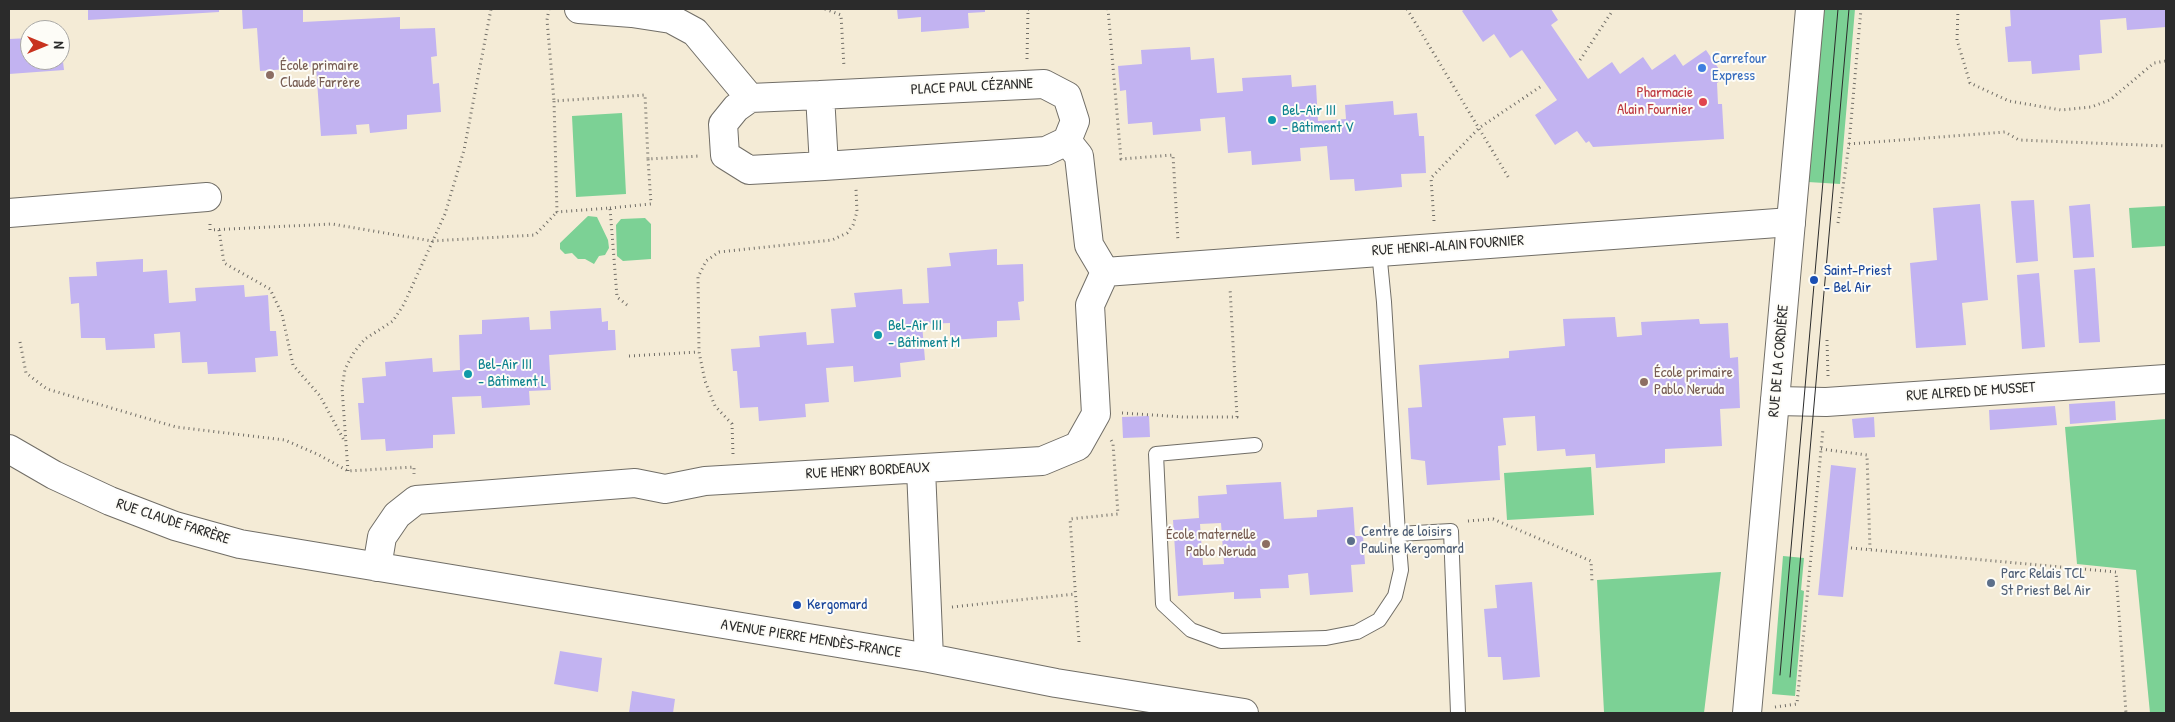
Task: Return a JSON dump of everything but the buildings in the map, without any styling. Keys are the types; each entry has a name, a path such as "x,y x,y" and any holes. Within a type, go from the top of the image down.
{"street":[{"path":"579,9 632,13 670,19 695,32 750,98 736,108 723,124 725,155 749,170 1046,151 1067,141 1079,156 1089,245 1105,272"},
{"name":"RUE DE LA CORDIÈRE","path":"1747,713 1810,9"},
{"name":"PLACE PAUL CÉZANNE","path":"750,98 1044,84 1067,96 1075,121 1067,141"},
{"path":"824,166 833,94"},
{"path":"9,213 207,198"},
{"name":"RUE HENRI-ALAIN FOURNIER","path":"1105,272 1791,222"},
{"name":"RUE HENRY BORDEAUX","path":"416,500 636,483 665,489 705,481 1042,461 1078,446 1096,414 1090,305 1105,272"},
{"name":"RUE ALFRED DE MUSSET","path":"1775,401 1826,402 2166,379"},
{"name":"RUE CLAUDE FARRÈRE","path":"9,449 54,475 110,501 175,526 240,544 377,567"},
{"path":"921,468 928,658"},
{"path":"377,567 382,538 397,515 416,500"},
{"name":"AVENUE PIERRE MENDÈS-FRANCE","path":"377,567 928,658 1056,683 1244,713"}],"lane":[{"path":"1255,445 1156,454 1163,604 1191,630 1221,641 1326,638 1357,632 1378,620 1395,596 1401,570 1384,302 1378,251"},
{"path":"1398,534 1450,531 1458,713"}],"path":[{"path":"348,471 342,388 344,370 354,352 365,339 393,320 404,304 445,214 464,150 491,9"},
{"path":"549,9 547,20 554,101 556,212"},
{"path":"825,9 841,15 833,94"},
{"path":"1026,85 1028,9 1033,9"},
{"path":"1108,9 1121,159 1173,155 1180,266"},
{"path":"1406,9 1510,180"},
{"path":"1838,223 1849,144 1861,9"},
{"path":"1958,9 1957,40 1970,83 2009,101 2060,110 2091,107 2110,100 2154,64 2166,61"},
{"path":"1580,60 1611,13"},
{"path":"1436,247 1431,178 1479,128 1543,85"},
{"path":"207,198 210,230 332,224 432,241 535,235 556,212 651,204 644,95 554,101"},
{"path":"1849,144 2006,132 2019,140 2166,146"},
{"path":"648,159 725,155"},
{"path":"735,479 732,424 715,406 705,381 699,352 698,277 706,261 719,252 832,240 847,233 853,225 856,212 856,164"},
{"path":"610,208 617,298 627,305"},
{"path":"219,230 224,262 270,289 282,314 293,365 320,396 346,445"},
{"path":"1747,713 1797,704 1826,402 1827,340"},
{"path":"20,342 26,373 47,389 176,427 285,440 319,455 348,471 414,467 416,500"},
{"path":"629,356 699,352"},
{"path":"1821,449 1867,456 1870,549"},
{"path":"1450,531 1462,522 1493,519 1591,562 1592,581"},
{"path":"1812,544 1820,544"},
{"path":"1851,548 2116,572 2126,713"},
{"path":"949,607 1075,594"}],"green space":[{"path":"1823,9 1855,9 1840,184 1808,182"},
{"path":"622,113 626,194 576,197 572,116"},
{"path":"2166,206 2166,246 2132,248 2129,208"},
{"path":"588,216 597,217 608,240 609,248 605,255 599,256 594,264 585,259 578,259 572,253 565,254 560,249 560,243"},
{"path":"645,218 651,224 651,259 623,261 617,256 616,225 621,219"},
{"path":"2166,419 2166,713 2150,713 2136,570 2077,564 2065,427"},
{"path":"1591,467 1594,515 1507,520 1504,473"},
{"path":"1783,556 1804,558 1801,590 1804,591 1795,696 1772,694"},
{"path":"1721,572 1704,713 1604,712 1597,580"}],"tram line":[{"path":"1780,675 1838,9"},
{"path":"1790,677 1849,9"}],"place":[{"name":"Carrefour Express","path":"1702,68"},
{"name":"École primaire Claude Farrère","path":"270,75"},
{"name":"Pharmacie Alain Fournier","path":"1703,102"},
{"name":"Bel-Air III - Bâtiment V","path":"1272,120"},
{"name":"Saint-Priest - Bel Air","path":"1814,280"},
{"name":"Bel-Air III - Bâtiment M","path":"878,335"},
{"name":"Bel-Air III - Bâtiment L","path":"468,374"},
{"name":"École primaire Pablo Neruda","path":"1644,382"},
{"name":"Centre de loisirs Pauline Kergomard","path":"1351,541"},
{"name":"École maternelle Pablo Neruda","path":"1266,544"},
{"name":"Parc Relais TCL St Priest Bel Air","path":"1991,583"},
{"name":"Kergomard","path":"797,605"}]}
